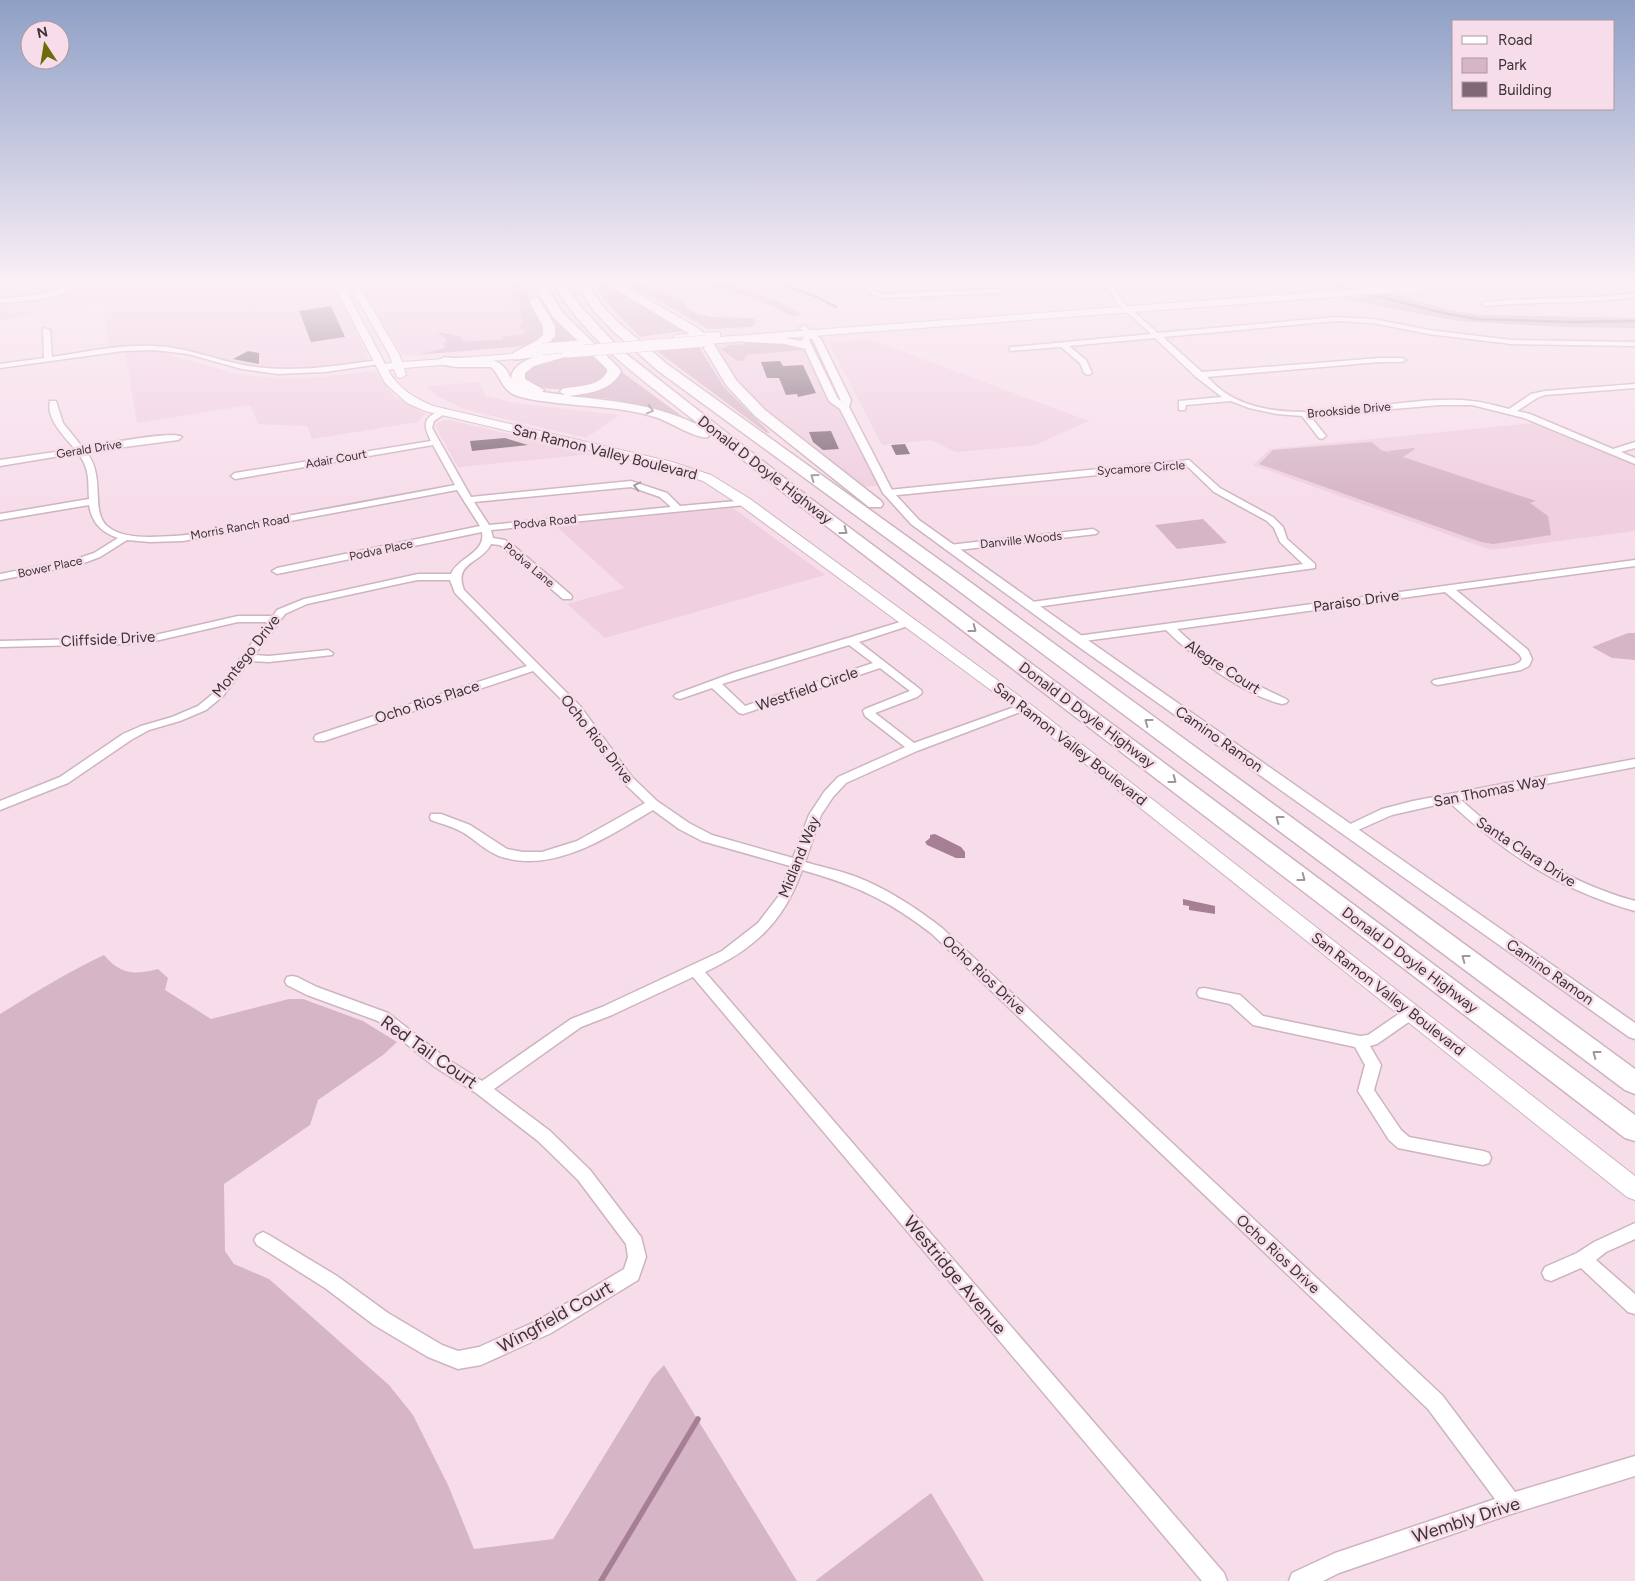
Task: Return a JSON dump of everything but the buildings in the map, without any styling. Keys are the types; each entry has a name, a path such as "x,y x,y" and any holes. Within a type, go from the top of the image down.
{"highway":[{"path":"502,370 522,355"},
{"path":"558,355 522,367 517,376 522,384 537,390 550,392 578,391 600,386 608,382 614,372 613,368 599,355"},
{"name":"Donald D Doyle Highway","path":"620,355 805,502 1635,1130"},
{"name":"Donald D Doyle Highway","path":"646,355 953,578 1635,1083"},
{"path":"713,355 731,382 760,413 904,528 946,564 953,578"},
{"path":"444,361 495,364 502,370 504,380 509,386 523,392 637,407 677,419 712,440 778,488 805,502"}],"main road":[{"name":"San Ramon Valley Boulevard","path":"376,355 389,381 411,401 429,409 445,411 668,465 707,478 745,502 1024,707 1635,1190"},
{"name":"San Ramon Valley Boulevard","path":"392,355 403,379 425,397 440,404 445,411"},
{"path":"381,365 501,355"},
{"path":"397,363 444,361 506,355"}],"street":[{"path":"48,355 48,359"},
{"path":"0,366 80,355"},
{"path":"180,355 258,376 312,376 381,365"},
{"name":"Camino Ramon","path":"812,355 834,401 844,407 888,494 915,522 1076,639 1635,1032"},
{"name":"Camino Ramon","path":"825,355 846,400 844,407"},
{"path":"1075,355 1083,362 1088,373"},
{"name":"Brookside Drive","path":"1178,355 1199,375 1229,398 1262,410 1304,414 1450,402 1472,403 1512,411 1635,461"},
{"path":"1199,375 1380,360 1402,360"},
{"path":"1512,411 1534,396 1545,393 1635,386"},
{"path":"1182,408 1182,404 1229,398"},
{"name":"Morris Ranch Road","path":"52,403 54,414 60,427 90,462 98,520 104,528 124,538 183,538 460,487"},
{"path":"445,411 433,418 428,426 460,487 486,528 489,537 486,546 457,571 453,577"},
{"path":"1304,414 1322,436"},
{"name":"Gerald Drive","path":"0,463 155,438 178,437"},
{"name":"Adair Court","path":"235,476 436,442"},
{"path":"1612,452 1635,445"},
{"name":"Sycamore Circle","path":"888,494 1189,463 1227,497 1270,519 1278,527 1283,540 1310,566 1029,605"},
{"path":"468,500 631,484 655,491 673,500 677,509"},
{"path":"0,518 95,501"},
{"name":"Podva Road","path":"486,528 745,502"},
{"name":"Podva Place","path":"277,571 486,528"},
{"name":"Danville Woods","path":"949,548 1093,532"},
{"name":"Bower Place","path":"0,577 78,562 97,556 124,538"},
{"name":"Podva Lane","path":"488,542 502,542 567,597"},
{"name":"Paraiso Drive","path":"1076,639 1635,563"},
{"name":"Montego Drive","path":"0,806 64,780 127,737 145,728 176,719 202,708 219,694 281,612 304,602 418,577 453,577"},
{"name":"Ocho Rios Drive","path":"453,577 454,584 459,591 576,708 628,780 653,804 684,826 707,838 849,879 874,890 910,910 937,931 1435,1402 1511,1504"},
{"path":"1438,682 1517,668 1524,664 1527,659 1524,652 1447,588"},
{"name":"Cliffside Drive","path":"0,644 126,641 155,638 238,619 274,619"},
{"name":"Westfield Circle","path":"680,696 714,682 775,662 853,642 910,622"},
{"name":"Alegre Court","path":"1168,626 1182,641 1258,692 1282,701"},
{"name":"Westfield Circle","path":"853,642 916,693 869,711 869,714 913,748"},
{"path":"247,658 269,659 328,653"},
{"name":"Westfield Circle","path":"714,682 743,711 882,664"},
{"name":"Ocho Rios Place","path":"320,738 534,667"},
{"name":"Midland Way","path":"482,1089 576,1023 607,1012 727,955 763,926 787,894 815,815 828,795 842,780 913,748 1024,707"},
{"name":"San Thomas Way","path":"1349,830 1387,812 1413,805 1635,763"},
{"name":"Santa Clara Drive","path":"1452,798 1472,818 1508,844 1569,882 1598,895 1635,906"},
{"path":"436,817 464,828 504,852 528,856 556,854 596,837 653,804"},
{"name":"Westridge Avenue","path":"695,970 1216,1581"},
{"name":"Red Tail Court","path":"292,981 312,991 383,1017 441,1063 482,1089"},
{"path":"1204,994 1235,999 1258,1021 1360,1042 1372,1040 1411,1013"},
{"path":"1360,1042 1373,1065 1366,1091 1395,1135 1404,1143 1483,1158"},
{"name":"Wingfield Court","path":"263,1240 331,1282 382,1319 435,1351 458,1360 481,1356 544,1327 632,1274 637,1257 635,1242 584,1175 544,1136 482,1089"},
{"path":"1552,1273 1583,1259 1600,1247 1635,1230"},
{"path":"1583,1259 1635,1306"},
{"name":"Wembly Drive","path":"1300,1581 1335,1564 1511,1504 1635,1466"}],"shaded area":[{"path":"126,355 171,355 233,373 272,378 313,378 375,371 395,397 425,414 418,422 312,439 307,426 258,424 250,405 137,423"},
{"path":"203,355 367,355 369,359 358,363 317,369 279,369 248,366"},
{"path":"716,355 812,355 834,401 844,407 884,485 855,488 760,413"},
{"path":"835,355 911,355 1089,421 1035,445 956,452 931,440 882,445"},
{"path":"479,382 486,396 515,403 620,415 586,438 464,409 437,396 426,386"},
{"path":"445,420 593,454 458,467 435,426"},
{"path":"1534,423 1635,465 1635,531 1491,550 1253,465 1270,449"},
{"path":"733,508 825,575 605,638 567,604 624,588 555,525"},
{"path":"935,834 961,847 965,852 965,858 956,858 927,845 925,842 930,838 930,835"},
{"path":"1183,899 1215,906 1215,914 1189,910 1189,906 1183,905"}],"green space":[{"path":"593,355 607,369 607,375 593,384 567,389 537,386 524,377 527,371 542,362 564,357"},
{"path":"662,355 704,355 724,387 770,433 767,433"},
{"path":"729,355 749,355 744,358 745,360 737,361"},
{"path":"622,372 683,417 649,407 604,398 577,397 581,392"},
{"path":"1372,442 1381,450 1394,454 1387,451 1414,448 1403,457 1536,501 1530,503 1548,516 1551,535 1493,544 1481,542 1259,464 1273,450"},
{"path":"1203,519 1227,543 1177,549 1155,525"},
{"path":"1628,633 1635,633 1635,660 1612,658 1592,647"},
{"path":"104,955 110,962 128,972 158,969 168,978 165,990 211,1019 289,999 303,999 363,1021 397,1042 383,1055 318,1100 310,1125 224,1184 225,1251 234,1264 269,1279 389,1385 413,1415 448,1485 474,1549 553,1539 652,1378 664,1365 797,1581 0,1581 0,1014"},
{"path":"931,1493 984,1581 815,1581"}],"waterway":[{"path":"601,1581 698,1419"}]}
